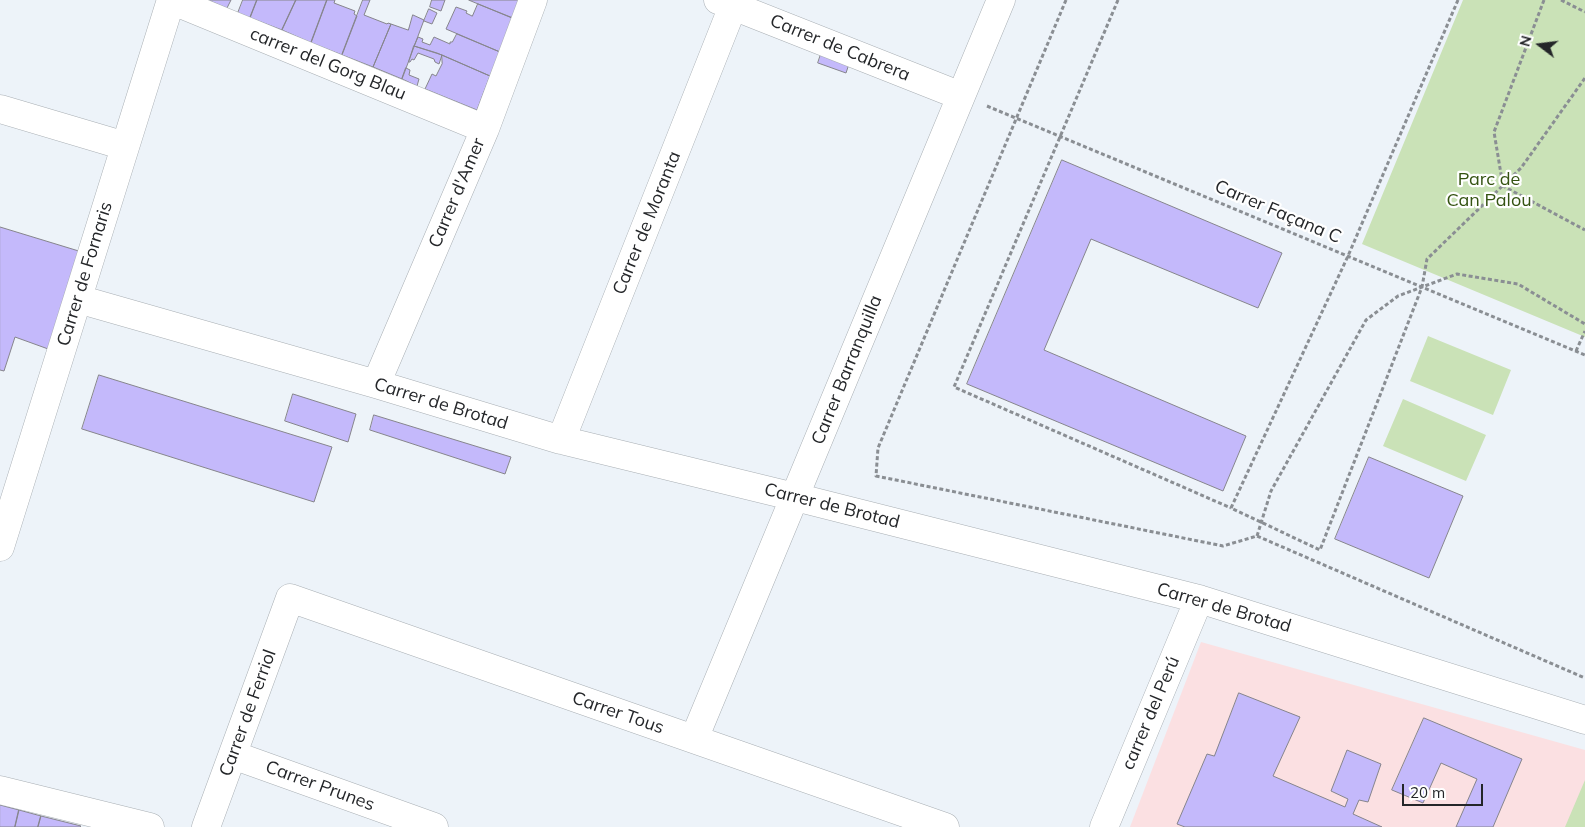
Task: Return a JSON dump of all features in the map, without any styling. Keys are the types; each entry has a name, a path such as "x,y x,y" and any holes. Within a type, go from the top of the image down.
{"street":[{"name":"carrer del Gorg Blau","path":"171,0 485,129"},
{"name":"Carrer de Fornaris","path":"0,547 171,0"},
{"name":"Carrer d'Amer","path":"376,384 485,129 534,0"},
{"name":"Carrer Barranquilla","path":"694,739 1000,0"},
{"name":"Carrer de Cabrera","path":"726,3 961,96"},
{"name":"Carrer de Moranta","path":"561,440 726,3"},
{"path":"0,109 125,146"},
{"name":"Carrer de Brotad","path":"78,299 376,384 561,440 1199,598 1585,720"},
{"name":"Carrer Tous","path":"290,598 945,827"},
{"name":"Carrer de Ferriol","path":"206,827 290,598"},
{"name":"carrer del Perú","path":"1104,827 1199,598"},
{"name":"Carrer Prunes","path":"233,755 434,827"},
{"path":"0,790 150,827"}],"path":[{"path":"1066,0 878,448 876,476 1223,546 1257,536 1585,678"},
{"path":"1118,0 954,387 1231,508 1320,550 1422,287 1427,259 1521,168 1585,78"},
{"path":"1231,508 1348,256 1458,0"},
{"path":"1503,186 1494,132 1544,0"},
{"path":"1561,0 1585,12"},
{"name":"Carrer Façana C","path":"961,96 1585,355"},
{"path":"1503,186 1585,230"},
{"path":"1257,536 1271,491 1366,320 1398,296 1457,274 1518,284 1585,324"},
{"path":"1576,351 1585,331"}],"shaded area":[{"path":"1201,642 1585,750 1585,827 1130,827"}],"green space":[{"name":"Parc de Can Palou","path":"1463,0 1585,0 1585,337 1362,244"},
{"path":"1428,336 1511,370 1493,415 1410,381"},
{"path":"1403,399 1486,435 1466,481 1383,446"},
{"path":"1585,780 1585,827 1565,827"}],"building":[{"path":"208,0 231,0 227,8"},
{"path":"243,0 257,0 250,18 238,13"},
{"path":"257,0 296,0 282,30 250,18"},
{"path":"296,0 327,0 311,43 282,30"},
{"path":"327,0 335,0 334,3 355,11 354,14 357,16 342,55 311,43"},
{"path":"363,0 370,0 364,15 391,24 373,67 342,55"},
{"path":"432,0 445,0 441,11 430,7"},
{"path":"469,0 520,0 513,18"},
{"path":"478,4 513,18 500,52 446,29 456,7 467,11 466,13 472,16"},
{"path":"429,9 437,13 432,24 424,21"},
{"path":"413,15 424,20 402,79 373,67 391,24 408,30"},
{"path":"457,34 500,52 490,76 437,53 414,46 418,37 423,39 422,42 430,45 434,37 450,44"},
{"path":"414,46 442,55 439,64 434,59 418,53 414,60 412,59 409,62"},
{"path":"823,48 851,58 846,73 818,63"},
{"path":"442,55 490,76 477,110 425,89 432,74 436,76 442,64"},
{"path":"406,68 410,70 409,75 419,79 417,86 402,79"},
{"path":"1062,160 1282,253 1258,308 1091,239 1044,350 1246,436 1223,491 967,384"},
{"path":"0,227 82,252 51,350 15,337 4,371 0,370"},
{"path":"99,375 332,447 314,502 82,429"},
{"path":"293,394 356,414 348,442 285,421"},
{"path":"374,415 511,457 505,474 370,430"},
{"path":"1369,457 1463,496 1429,578 1335,539"},
{"path":"1239,693 1300,717 1273,776 1345,807 1348,799 1331,791 1347,750 1381,764 1368,802 1359,800 1353,814 1382,827 1185,827 1177,824 1207,754 1214,756"},
{"path":"1424,718 1522,759 1493,827 1456,827 1477,779 1441,763 1423,803 1392,790"},
{"path":"0,805 19,810 15,827 0,827"},
{"path":"19,810 41,816 38,827 15,827"},
{"path":"41,816 81,826 38,827"}]}
